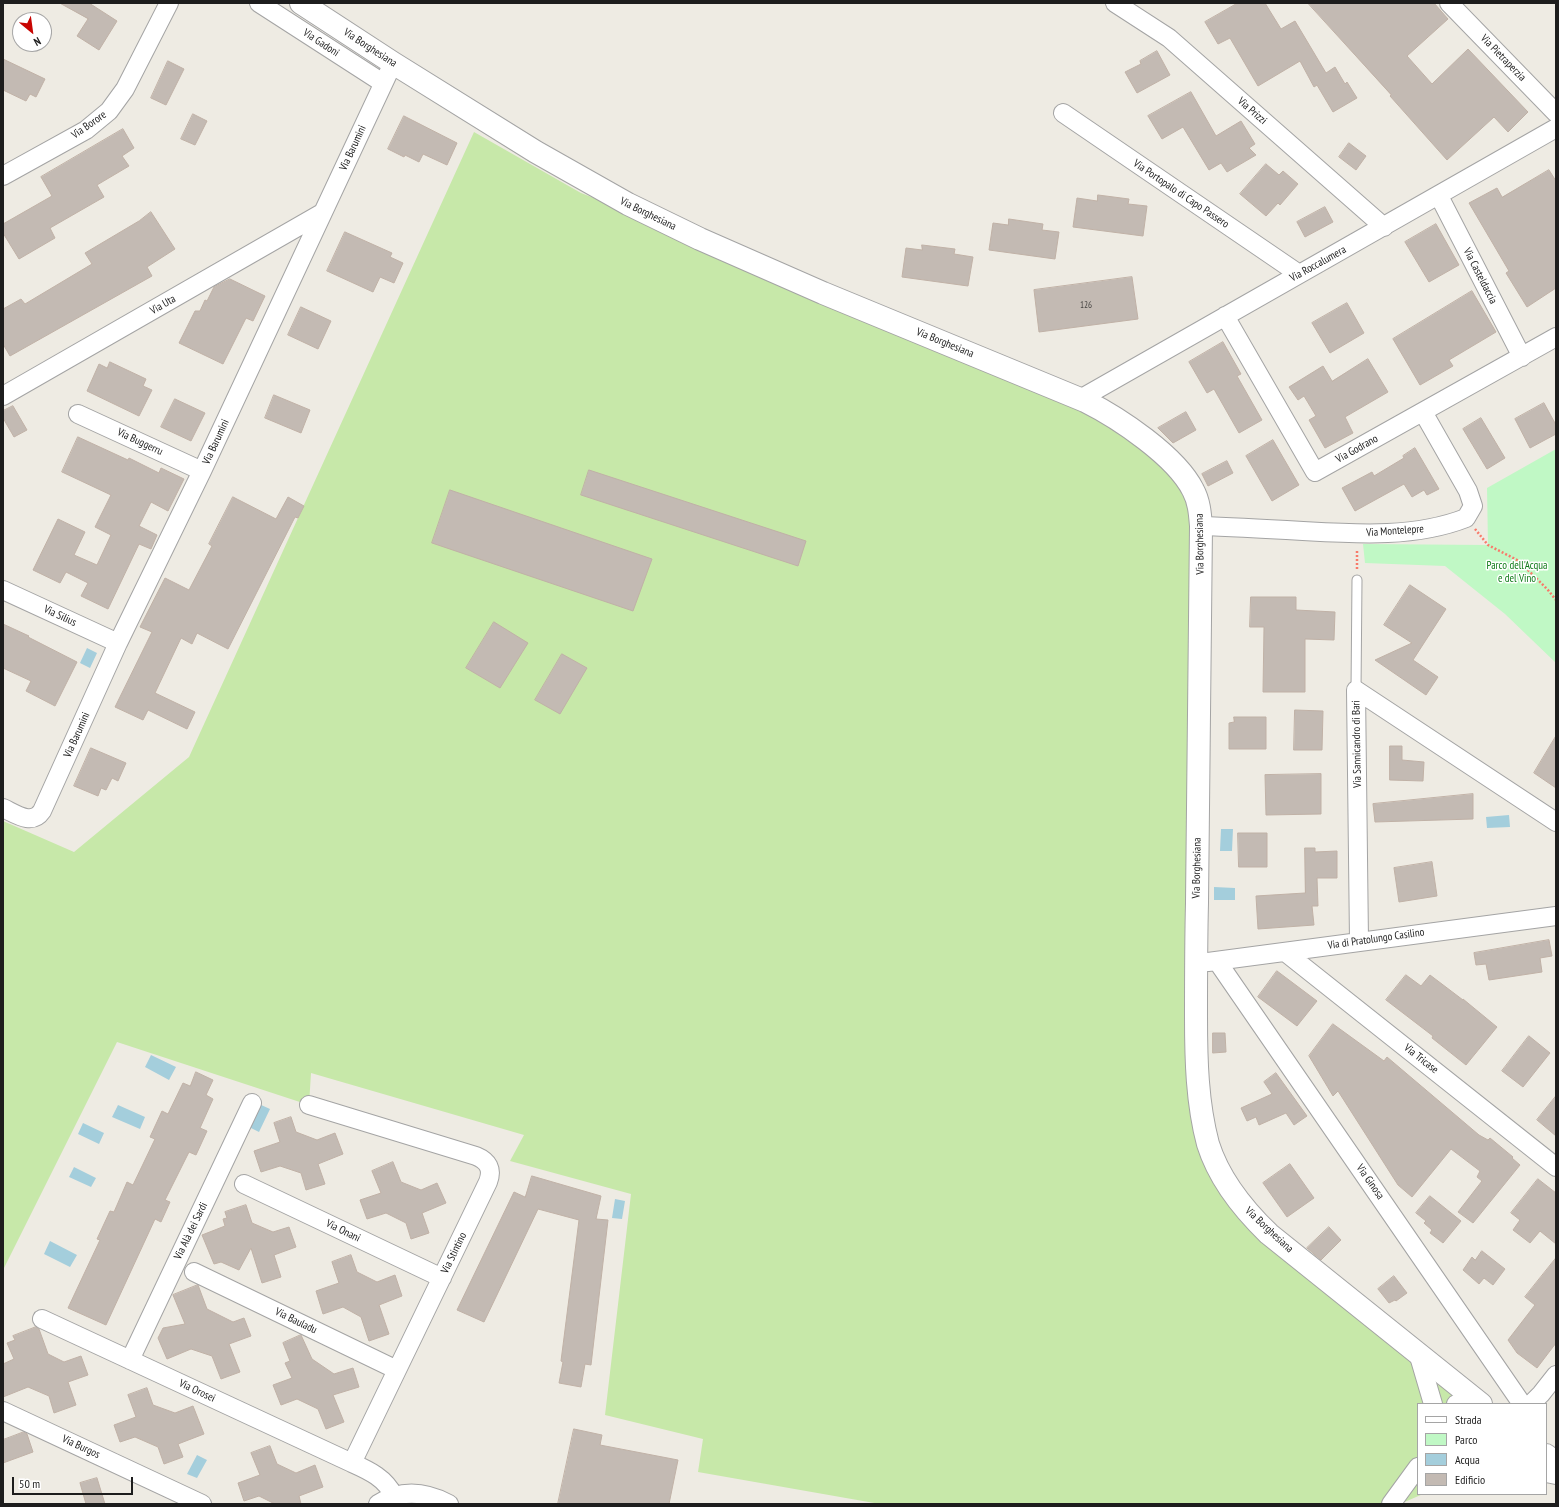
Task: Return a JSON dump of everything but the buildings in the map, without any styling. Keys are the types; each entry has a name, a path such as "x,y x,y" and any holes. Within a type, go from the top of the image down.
{"street":[{"name":"Via Borore","path":"5,172 90,127 109,110 123,94 169,3"},
{"name":"Via Gadoni","path":"259,3 383,83"},
{"name":"Via Borghesiana","path":"301,3 393,63 568,172 641,211 816,290 1080,398 1099,408 1125,425 1156,449 1177,468 1189,483 1196,497 1200,510 1202,526 1196,964 1197,1057 1200,1095 1208,1144 1222,1175 1244,1208 1269,1234 1418,1353 1470,1402"},
{"name":"Via Prizzi","path":"1116,3 1168,38 1384,227"},
{"name":"Via Pietraperzia","path":"1449,3 1556,113"},
{"name":"Via Barumini","path":"3,808 26,819 35,818 42,811 118,643 202,471 393,63"},
{"name":"Via Portopalo di Capo Passero","path":"1062,113 1299,274"},
{"name":"Via Roccalumera","path":"1080,398 1439,196 1556,128"},
{"name":"Via Casteldaccia","path":"1439,196 1522,356"},
{"name":"Via Uta","path":"3,396 322,213"},
{"name":"Via Godrano","path":"1225,316 1315,472 1556,337"},
{"path":"1423,412 1468,491 1472,506 1466,518"},
{"name":"Via Buggerru","path":"78,414 202,471"},
{"name":"Via Montelepre","path":"1202,526 1341,533 1406,532 1451,524 1466,518"},
{"name":"Via Silius","path":"3,590 118,643"},
{"name":"Via Sannicandro di Bari","path":"1356,690 1556,822"},
{"name":"Via Sannicandro di Bari","path":"1356,690 1359,941"},
{"name":"Via di Pratolungo Casilino","path":"1196,964 1359,941 1554,918"},
{"name":"Via Tricase","path":"1285,952 1556,1167"},
{"name":"Via Ginosa","path":"1217,961 1521,1403"},
{"name":"Via Alà dei Sardi","path":"130,1360 252,1103"},
{"name":"Via Stintino","path":"308,1105 476,1156 487,1162 490,1169 488,1182 352,1463"},
{"name":"Via Onani","path":"244,1184 442,1278"},
{"name":"Via Bauladu","path":"194,1272 397,1370"},
{"name":"Via Orosei","path":"42,1319 352,1463"},
{"path":"1418,1353 1433,1403"},
{"path":"1532,1403 1556,1375"},
{"name":"Via Burgos","path":"3,1411 202,1504"},
{"path":"1547,1456 1556,1463"},
{"path":"352,1463 379,1477 387,1484 394,1496"},
{"path":"1391,1504 1417,1468"},
{"path":"1396,1504 1417,1492"},
{"path":"378,1504 394,1496 417,1493 432,1496 449,1504"}],"lane":[{"path":"1356,580 1356,690"}],"path":[{"path":"1466,518 1488,545 1519,561 1556,600"},
{"path":"1356,580 1357,548"}],"green space":[{"path":"474,132 581,193 700,239 1085,401 1193,490 1196,1043 1227,1184 1480,1403 1417,1403 1417,1495 1421,1495 1400,1504 880,1504 698,1472 703,1439 605,1415 631,1194 510,1161 524,1135 311,1073 309,1105 117,1042 3,1270 3,821 74,852 189,757"},
{"name":"Parco dell'Acqua e del Vino","path":"1556,449 1556,663 1505,614 1445,566 1365,563 1363,544 1488,545 1487,488"}],"water":[{"path":"87,648 97,653 90,668 80,663"},
{"path":"1509,815 1510,827 1487,828 1486,817"},
{"path":"1221,829 1233,829 1232,851 1220,851"},
{"path":"1214,887 1235,888 1235,900 1214,900"},
{"path":"151,1055 176,1067 169,1080 145,1067"},
{"path":"259,1104 270,1109 259,1132 249,1127"},
{"path":"118,1105 145,1117 140,1129 112,1117"},
{"path":"83,1123 104,1133 99,1144 78,1134"},
{"path":"74,1167 96,1178 91,1187 69,1177"},
{"path":"615,1199 625,1201 622,1219 612,1218"},
{"path":"50,1241 77,1255 70,1267 44,1254"},
{"path":"197,1455 207,1460 197,1478 187,1474"}]}
